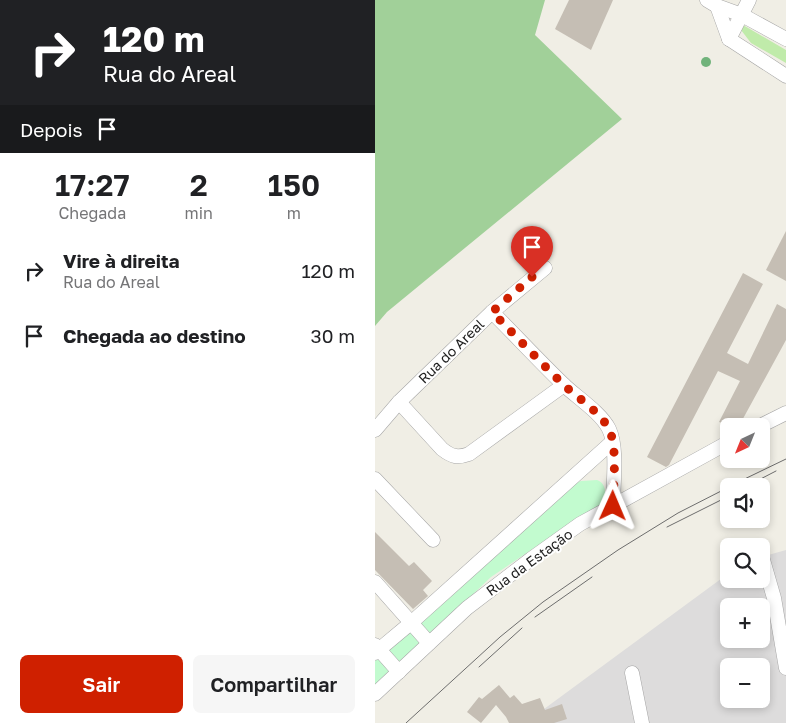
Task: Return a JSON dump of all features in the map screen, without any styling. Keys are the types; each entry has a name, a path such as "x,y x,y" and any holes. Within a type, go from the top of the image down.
{"street":[{"path":"729,39 749,0"},
{"path":"712,3 742,15 786,38"},
{"path":"712,3 729,39 786,76"},
{"name":"Rua do Areal","path":"375,430 399,402 492,312 545,268"},
{"path":"492,312 564,385 601,418 609,429 612,442 613,506"},
{"path":"399,402 442,449 449,454 461,457 469,454 564,385"},
{"path":"770,421 786,413"},
{"path":"399,672 376,649 412,622 612,442"},
{"name":"Rua da Estação","path":"375,694 467,608 509,575 581,524 720,447"},
{"path":"375,479 433,540"},
{"path":"375,582 429,643"},
{"path":"770,584 786,668"},
{"path":"632,673 642,723"}],"shaded area":[{"path":"786,550 786,723 525,723 720,580 720,588 770,588 770,554"}],"green space":[{"path":"375,0 545,0 535,35 622,119 387,312 375,326"},
{"path":"743,25 786,50 786,63 751,43 741,30"},
{"path":"597,480 604,487 604,505 583,515 491,577 375,688 375,661 571,485 581,481"}],"building":[{"path":"569,0 613,0 591,50 555,29"},
{"path":"786,231 786,281 766,270"},
{"path":"743,273 763,284 727,353 748,364 777,304 786,309 786,340 743,418 721,418 740,381 718,371 669,465 666,467 647,457"},
{"path":"375,532 409,566 414,562 432,581 423,590 428,596 413,609 375,570"},
{"path":"499,685 510,698 514,695 522,704 540,698 545,710 562,704 567,719 554,723 509,723 496,705 481,723 467,712 479,697 482,699"}],"tram line":[{"path":"747,478 786,459"},
{"path":"762,478 776,471"},
{"path":"406,723 500,637 543,602 618,550 678,513 720,492"},
{"path":"667,527 720,500"},
{"path":"535,617 592,577"},
{"path":"479,667 522,628"}],"route":[{"path":"532,277 492,312 564,385 601,418 609,429 613,456 613,506"}]}
